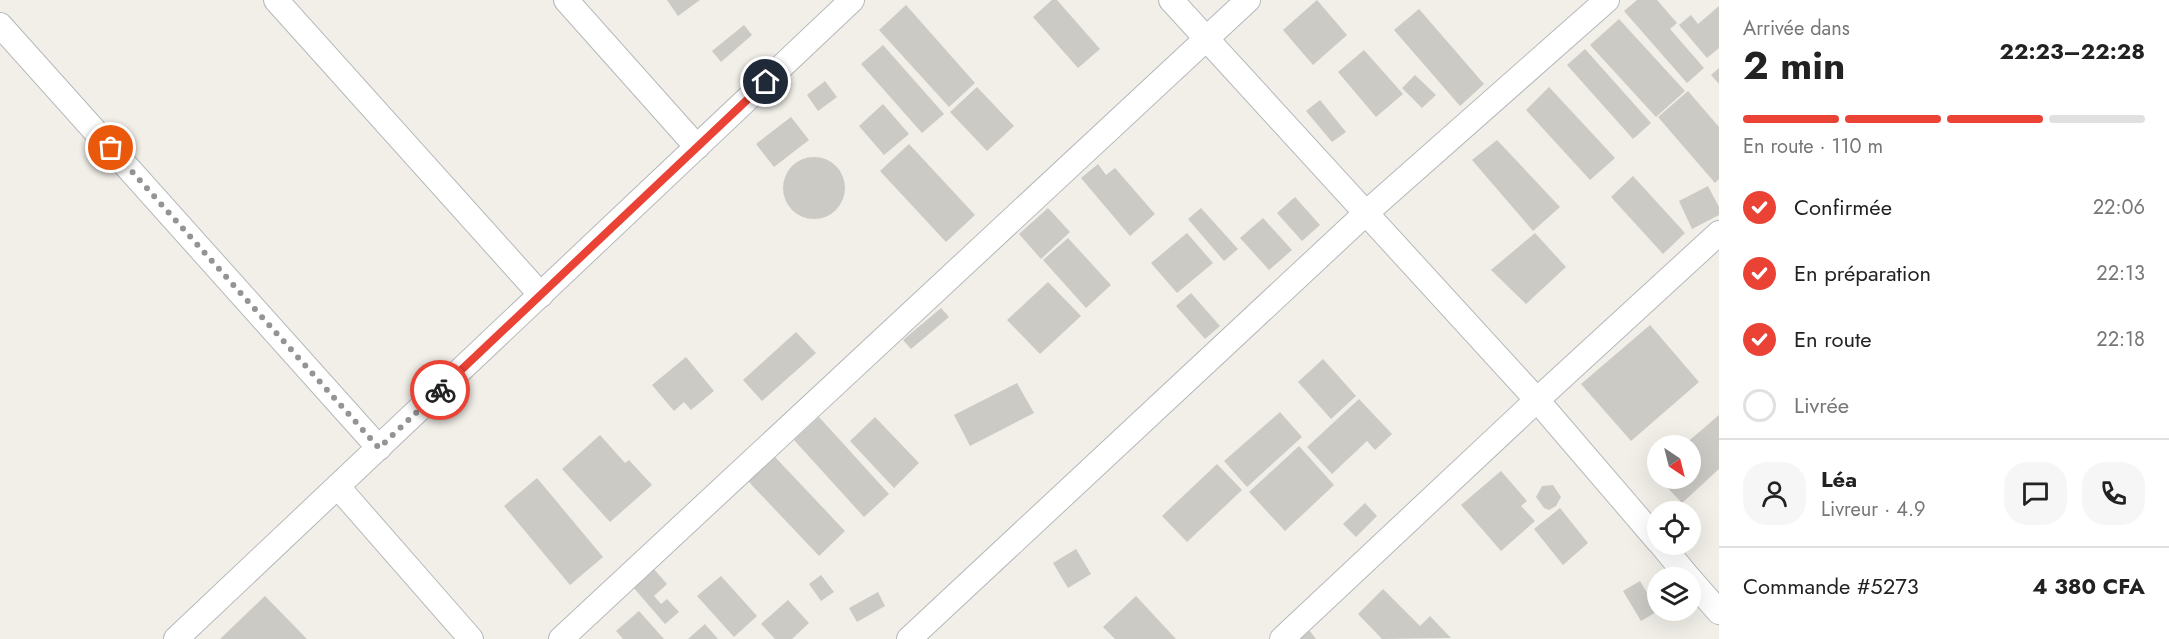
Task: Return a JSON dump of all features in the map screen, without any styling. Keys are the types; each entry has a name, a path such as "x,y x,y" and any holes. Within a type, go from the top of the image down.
{"street":[{"path":"276,0 541,295"},
{"path":"566,0 697,147"},
{"path":"176,639 852,0"},
{"path":"1171,0 1537,400 1647,528"},
{"path":"561,639 1248,0"},
{"path":"909,639 1366,213 1607,0"},
{"path":"0,25 379,448"},
{"path":"1282,639 1719,233"},
{"path":"338,487 471,639"},
{"path":"1670,555 1681,567"},
{"path":"1701,591 1719,612"}],"building":[{"path":"667,0 700,0 678,16"},
{"path":"1052,0 1057,0 1100,49 1078,68 1033,17"},
{"path":"1317,0 1347,35 1313,65 1283,30"},
{"path":"1637,0 1657,0 1677,23 1670,29 1704,68 1687,83 1624,11"},
{"path":"906,5 975,83 949,107 879,30"},
{"path":"1719,6 1719,48 1707,58 1679,25 1691,15 1698,24"},
{"path":"1419,9 1484,84 1460,106 1394,30"},
{"path":"1619,19 1685,91 1656,117 1590,45"},
{"path":"744,25 752,35 721,62 712,51"},
{"path":"883,45 944,114 922,133 861,64"},
{"path":"1585,49 1651,123 1633,139 1567,65"},
{"path":"1364,50 1403,94 1376,117 1338,72"},
{"path":"1719,68 1719,84 1711,75"},
{"path":"1415,75 1436,95 1422,108 1402,88"},
{"path":"825,81 837,97 818,111 807,95"},
{"path":"977,87 1014,126 987,151 950,112"},
{"path":"1549,87 1615,158 1590,180 1526,110"},
{"path":"1688,91 1719,127 1719,179 1715,183 1658,117"},
{"path":"1320,100 1346,132 1332,142 1306,111"},
{"path":"883,104 909,134 884,155 859,126"},
{"path":"791,117 809,140 774,167 756,144"},
{"path":"1497,140 1560,207 1533,231 1472,160"},
{"path":"909,144 975,215 946,242 880,171"},
{"path":"814,157 836,166 845,188 836,210 814,219 792,210 783,188 792,166"},
{"path":"1098,164 1106,175 1115,168 1155,214 1130,236 1081,178"},
{"path":"1633,176 1685,233 1663,254 1611,197"},
{"path":"1708,186 1719,207 1719,215 1692,229 1679,201"},
{"path":"1295,197 1320,225 1302,241 1277,213"},
{"path":"1048,208 1070,232 1041,259 1019,234"},
{"path":"1201,208 1238,249 1224,261 1188,219"},
{"path":"1263,218 1292,250 1269,270 1240,238"},
{"path":"1187,233 1213,263 1177,293 1151,263"},
{"path":"1535,233 1566,267 1526,304 1491,270"},
{"path":"1068,238 1111,285 1086,308 1043,260"},
{"path":"1048,282 1081,316 1040,354 1007,320"},
{"path":"1191,293 1220,326 1205,339 1176,306"},
{"path":"941,308 949,317 911,349 903,340"},
{"path":"1650,325 1699,382 1631,441 1581,384"},
{"path":"796,332 816,353 762,401 743,380"},
{"path":"686,357 714,391 691,410 684,402 674,411 652,385"},
{"path":"1323,359 1356,396 1331,419 1298,382"},
{"path":"1017,383 1034,413 970,446 954,415"},
{"path":"1359,399 1392,434 1375,450 1367,441 1332,474 1307,447"},
{"path":"1280,412 1302,437 1247,487 1224,461"},
{"path":"1719,415 1719,469 1701,486 1701,435 1696,435"},
{"path":"819,417 889,494 864,517 794,440"},
{"path":"875,417 919,463 894,488 850,441"},
{"path":"600,435 625,463 629,460 652,485 610,522 562,469"},
{"path":"1299,446 1334,485 1285,531 1249,492"},
{"path":"775,457 845,531 819,556 748,481"},
{"path":"1217,464 1242,490 1187,542 1162,516"},
{"path":"1501,471 1527,501 1521,506 1535,521 1501,551 1461,505"},
{"path":"537,478 603,557 570,585 504,506"},
{"path":"1553,485 1561,497 1556,506 1549,510 1544,508 1536,497 1542,486"},
{"path":"1669,489 1697,489 1684,501 1680,501"},
{"path":"1365,503 1377,516 1356,537 1343,524"},
{"path":"1560,508 1588,543 1563,565 1534,529"},
{"path":"1076,549 1091,574 1068,588 1053,563"},
{"path":"653,568 667,584 654,596 661,604 667,599 679,612 665,624 632,586"},
{"path":"821,575 834,592 821,601 809,584"},
{"path":"721,576 757,616 734,637 697,596"},
{"path":"1640,581 1647,593 1647,617 1641,621 1623,591"},
{"path":"1383,589 1420,626 1430,616 1451,638 1382,639 1358,614"},
{"path":"878,592 885,606 857,622 849,608"},
{"path":"265,596 307,639 220,639"},
{"path":"1136,596 1176,639 1115,639 1103,627"},
{"path":"788,600 809,623 792,639 775,639 761,624"},
{"path":"639,611 664,639 623,639 616,631"},
{"path":"705,624 718,639 688,639"},
{"path":"1309,630 1316,639 1299,639"}],"way so far":[{"path":"111,148 379,448 440,390"}],"route":[{"path":"440,390 766,82"}]}
